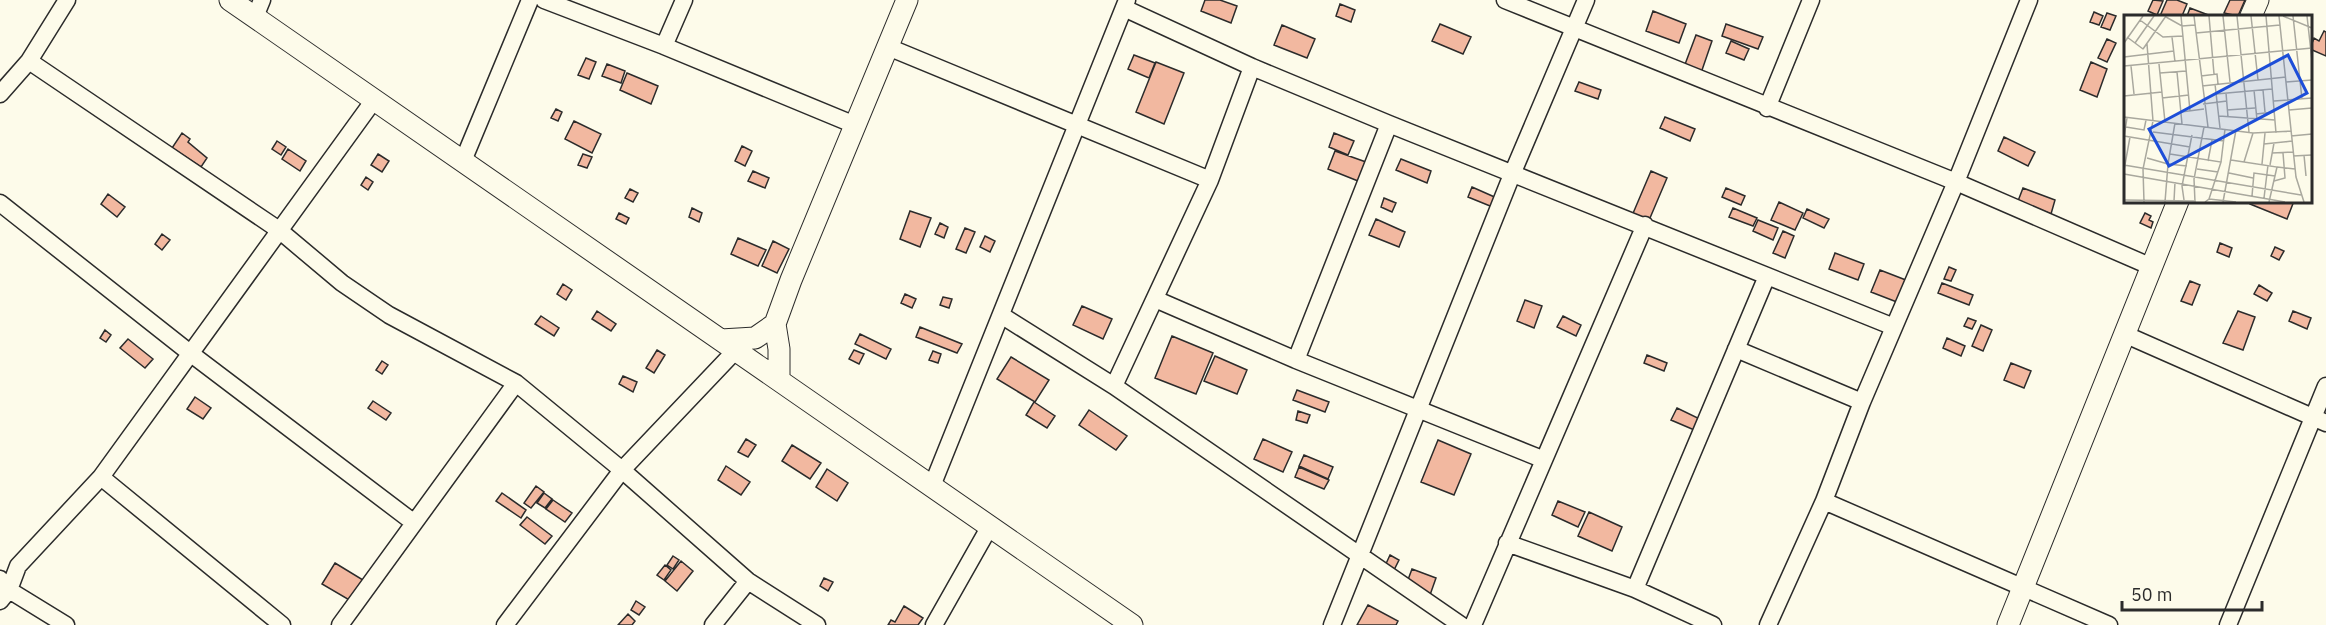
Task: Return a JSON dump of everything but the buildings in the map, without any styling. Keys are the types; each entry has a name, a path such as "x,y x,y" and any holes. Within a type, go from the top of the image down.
{"street":[{"path":"0,94 29,61 67,0"},
{"path":"230,0 259,9 374,100 990,526 1126,623"},
{"path":"462,160 530,0"},
{"path":"544,0 664,46 855,125"},
{"path":"664,46 684,0"},
{"path":"779,380 779,349 775,324 907,0"},
{"path":"1505,0 1767,108 1956,182 2152,267"},
{"path":"1332,625 1513,172 1586,0"},
{"path":"1767,108 1811,0"},
{"path":"1768,625 1824,501 1862,402 1956,182 2029,0"},
{"path":"2251,15 2258,0"},
{"path":"932,486 1126,4 1252,67 1894,327"},
{"path":"888,47 1210,180"},
{"path":"29,61 279,230 342,283 388,315 516,383 622,470 748,581 817,625"},
{"path":"1114,386 1210,180 1252,67"},
{"path":"66,625 3,590 18,566 101,477 374,100"},
{"path":"1296,360 1389,124"},
{"path":"2008,625 2178,202"},
{"path":"0,203 190,353 413,522"},
{"path":"1473,625 1542,459 1645,225"},
{"path":"1635,589 1767,276"},
{"path":"1155,299 1296,360 1542,459"},
{"path":"1001,315 1114,386 1461,625"},
{"path":"505,625 622,470 729,345 755,338 775,324"},
{"path":"2124,334 2320,420"},
{"path":"1736,349 1862,402"},
{"path":"340,625 516,383"},
{"path":"2228,625 2320,420 2326,386"},
{"path":"101,477 282,625"},
{"path":"1824,501 2109,625"},
{"path":"934,625 990,526"},
{"path":"1507,543 1635,589 1713,625"},
{"path":"713,625 748,581"}]}
